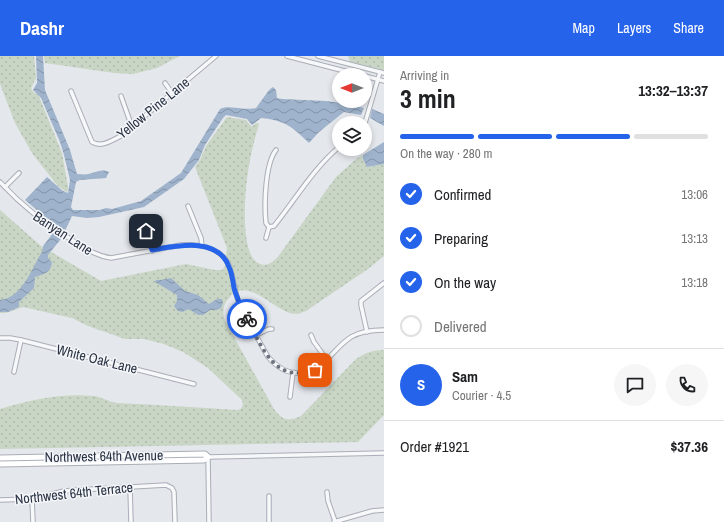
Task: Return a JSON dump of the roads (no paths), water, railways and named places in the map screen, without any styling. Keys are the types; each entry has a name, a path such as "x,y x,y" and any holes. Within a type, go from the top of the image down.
{"street":[{"name":"Yellow Pine Lane","path":"71,91 92,142 96,144 105,143 121,136 216,56"},
{"path":"287,56 333,68"},
{"path":"318,56 382,73 378,80 367,116"},
{"path":"372,78 384,81"},
{"path":"164,83 172,93"},
{"path":"121,96 132,127"},
{"path":"266,238 269,227 266,223 265,212 267,181 271,156 276,150"},
{"path":"269,227 274,226 317,170 332,153"},
{"path":"5,187 19,173"},
{"name":"Banyan Lane","path":"0,182 24,206 52,228 91,252 103,257 111,258 190,244 202,246 219,253 225,258 240,305 268,357 275,364 293,373"},
{"path":"188,206 201,238 202,246"},
{"path":"146,231 152,250"},
{"path":"367,332 360,305 361,301 384,283"},
{"path":"256,335 272,329"},
{"path":"290,397 293,373 301,374 315,370 328,360 340,346 352,337 367,332 384,330"},
{"path":"311,336 328,360"},
{"name":"White Oak Lane","path":"0,338 21,340 194,384"},
{"path":"14,372 21,340"},
{"name":"Northwest 64th Avenue","path":"0,464 204,460 208,457 384,453"},
{"name":"Northwest 64th Avenue","path":"0,458 205,454 208,457"},
{"path":"208,457 209,522"},
{"name":"Northwest 64th Terrace","path":"0,500 32,499 64,491 166,485 172,488 174,492 174,522"},
{"path":"130,486 131,522"},
{"path":"327,492 328,501 335,522 372,511 384,510"},
{"path":"269,496 269,522"},
{"path":"32,499 33,522"}],"water":[{"path":"36,56 43,56 45,90 70,150 77,174 87,174 101,171 109,172 106,178 80,180 76,182 71,207 73,210 112,209 141,201 181,173 220,109 227,107 247,109 256,108 269,90 273,87 276,90 277,98 332,102 332,108 364,108 361,115 344,112 339,116 332,116 332,122 319,132 309,143 288,125 276,120 261,118 252,125 247,119 226,115 205,145 199,160 184,179 144,207 99,217 87,218 72,216 65,231 25,200 47,177 63,191 68,193 70,180 60,142 41,98 33,90 37,83"},
{"path":"372,109 384,114 384,126 372,119 372,116 370,116"},
{"path":"384,142 384,164 367,167 363,156 372,156 372,149"},
{"path":"53,233 61,239 48,255 48,258 52,262 49,271 35,277 34,288 19,302 19,307 8,312 0,312 0,300 15,294 21,288 31,273 43,250 43,246"},
{"path":"171,278 185,291 198,295 209,304 217,299 222,299 223,303 221,308 217,310 210,310 203,315 198,315 189,309 182,312 178,311 174,306 177,301 177,295 155,282 156,280"}]}
